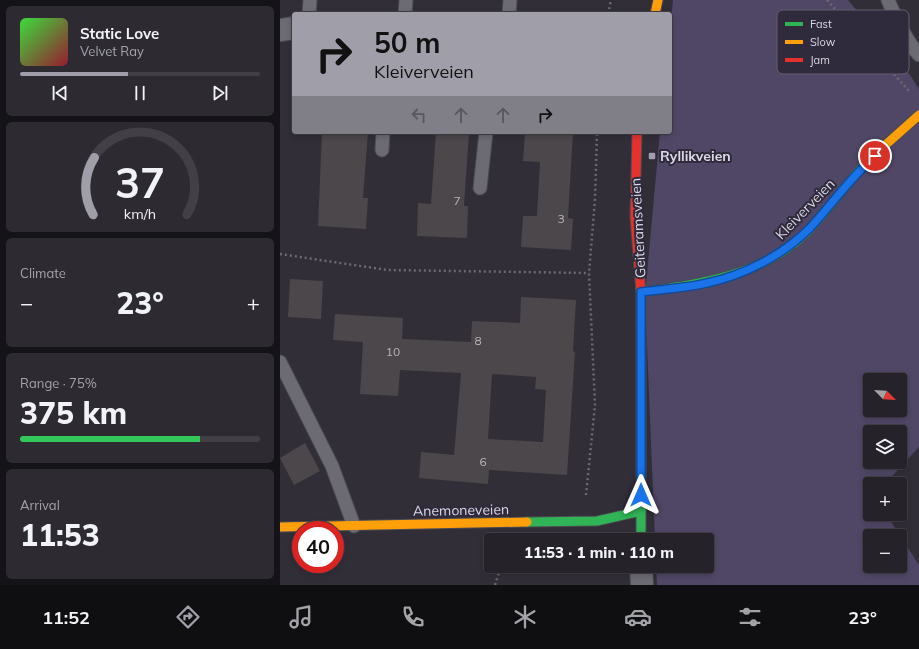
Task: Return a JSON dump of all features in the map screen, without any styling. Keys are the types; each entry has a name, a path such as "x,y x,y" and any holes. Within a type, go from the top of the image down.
{"street":[{"path":"655,12 658,0"},
{"path":"280,30 292,28"},
{"name":"Kleiverveien","path":"641,292 708,283 750,269 784,250 809,228 864,166 919,115"},
{"name":"Geiteramsveien","path":"636,134 635,217 641,292 641,533"},
{"name":"Anemoneveien","path":"280,527 597,521 641,511"},
{"path":"641,573 642,585"}],"lane":[{"path":"309,12 310,0"},
{"path":"405,12 406,0"},
{"path":"509,12 510,0"},
{"path":"888,0 893,10"},
{"path":"909,42 919,54"},
{"path":"382,150 383,134"},
{"path":"480,188 486,134"},
{"path":"280,362 332,466 354,526"}],"path":[{"path":"608,12 611,0"},
{"path":"827,0 836,10"},
{"path":"894,74 914,96"},
{"path":"584,521 595,405 589,273 595,199 597,134"},
{"path":"280,254 386,270 589,273"},
{"path":"495,585 499,573"}],"shaded area":[{"path":"673,0 848,0 856,10 777,10 777,74 909,74 919,89 919,447 907,460 907,425 863,425 863,469 899,469 891,477 863,477 863,521 891,521 896,529 863,529 863,573 907,573 907,546 919,565 919,585 657,585 656,573 714,573 714,533 655,533 645,296 660,134 672,134"}],"building":[{"path":"322,134 368,134 363,198 368,198 366,229 318,226"},
{"path":"436,134 469,134 464,206 468,206 467,238 417,236 418,203 431,204"},
{"path":"525,134 573,134 568,218 573,219 571,250 521,247 523,216 537,216 540,162 523,161"},
{"path":"290,279 323,281 321,319 288,317"},
{"path":"521,297 576,300 573,351 575,352 567,475 489,470 488,484 419,478 421,452 454,455 461,373 400,370 398,396 360,394 363,342 333,340 335,314 403,318 402,339 471,342 472,321 520,323","holes":["492,374 536,377 535,389 546,390 543,442 488,439"]},
{"path":"305,443 320,471 294,485 280,458"}],"traffic: fast":[{"path":"641,292 730,276 771,259 789,247 807,232 873,156"},
{"path":"641,322 641,533"},
{"path":"527,522 597,521 641,511"}],"traffic: slow":[{"path":"655,12 658,0"},
{"path":"873,156 919,115"},
{"path":"280,527 527,522"}],"traffic: jam":[{"path":"637,134 635,217 641,292 641,322"}],"place":[{"name":"Ryllikveien","path":"652,156"}],"route":[{"path":"641,495 641,292 708,283 750,269 784,250 809,228 864,166 875,156"}]}
